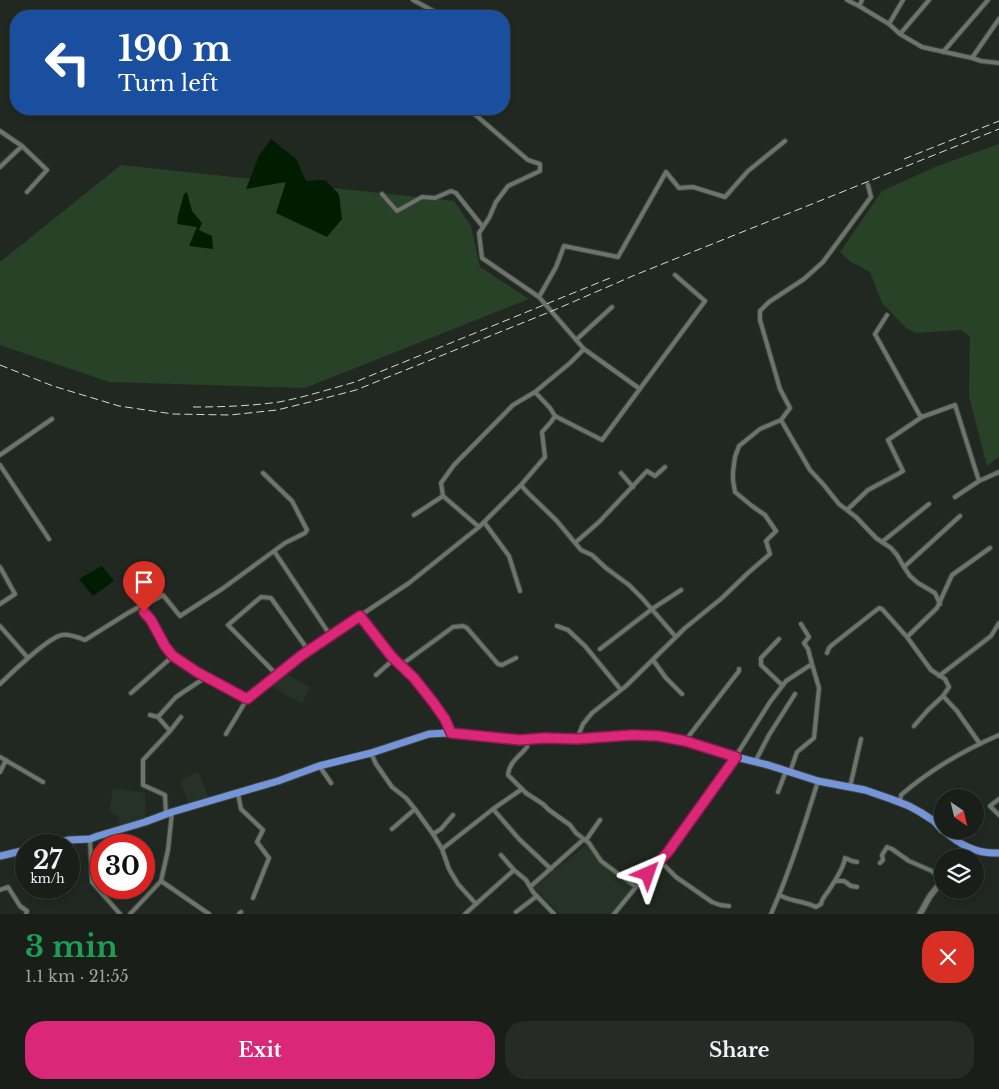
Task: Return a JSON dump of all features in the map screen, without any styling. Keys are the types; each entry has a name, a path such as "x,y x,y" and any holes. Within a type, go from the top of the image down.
{"highway":[{"path":"106,834 278,781 319,766 371,753 429,734 451,733 528,740 632,735 659,736 685,741 818,781 865,790 900,802 934,821"},
{"path":"80,839 90,839"},
{"path":"955,839 970,849"},
{"path":"984,852 999,853"},
{"path":"0,856 15,853"}],"main road":[{"path":"920,914 934,891"}],"street":[{"path":"414,0 432,10"},
{"path":"847,0 889,24 900,34 922,47 981,61 999,63"},
{"path":"859,6 862,0"},
{"path":"889,24 902,0"},
{"path":"900,34 929,0"},
{"path":"944,52 988,0"},
{"path":"972,58 999,19"},
{"path":"476,115 528,160 540,164 540,171 508,186 496,202 489,218 479,233 482,258 539,297 584,349 640,389"},
{"path":"0,131 22,146 47,170 28,192"},
{"path":"539,297 556,266 564,246 618,257 666,172 679,188 693,186 725,198 748,171 785,141"},
{"path":"0,167 22,146"},
{"path":"577,739 583,724 592,713 621,690 685,628 722,598 770,554 766,541 776,531 765,515 735,492 733,480 735,457 739,446 760,429 781,420 790,408 780,389 760,320 760,311 769,302 804,279 823,262 871,197 868,184"},
{"path":"382,194 397,211 422,197 435,198 451,191 456,192 483,228"},
{"path":"536,392 555,416 602,440 705,301 675,274"},
{"path":"576,340 612,307"},
{"path":"887,315 875,334 922,417"},
{"path":"479,527 443,496 442,484 454,465 513,405 536,392 584,349"},
{"path":"847,510 868,490 903,470 888,440 922,417 955,405 979,481"},
{"path":"226,734 247,699 276,674 308,650 409,583 490,517 545,457 542,432 555,416"},
{"path":"0,455 52,419"},
{"path":"781,420 810,470 838,504 856,517 876,538 891,548 897,554 910,576 935,593 940,604"},
{"path":"0,465 49,539"},
{"path":"575,543 599,522 648,472 656,476 664,467"},
{"path":"955,497 979,481 999,472"},
{"path":"0,684 28,658 60,635 74,636 84,640 128,613 163,595 180,616 222,589 285,543 305,533 307,530 292,502 263,473"},
{"path":"621,473 633,487"},
{"path":"521,485 556,520 581,550 592,555 629,585 676,637"},
{"path":"414,515 443,496"},
{"path":"882,542 929,504"},
{"path":"904,567 960,516"},
{"path":"484,522 509,556 520,591"},
{"path":"907,637 940,604 952,575 990,548"},
{"path":"274,551 330,635"},
{"path":"0,567 15,594 0,604"},
{"path":"600,649 652,609 681,590"},
{"path":"276,674 228,625 261,598 272,598 308,650"},
{"path":"140,608 151,620 165,646 173,656 247,699"},
{"path":"827,653 832,645 879,608 882,609 907,637 931,670 945,679 949,686 914,726"},
{"path":"360,616 394,659 414,678 433,702 445,719 451,733"},
{"path":"939,676 991,636 999,623"},
{"path":"778,792 797,752 814,738 819,688 808,649 804,643 809,637 801,624"},
{"path":"0,626 28,658"},
{"path":"400,665 453,627 463,626 468,628 498,664 502,665 516,658"},
{"path":"557,626 568,630 585,646 621,690"},
{"path":"779,639 761,658 760,665 782,685"},
{"path":"131,693 173,656"},
{"path":"376,675 394,659"},
{"path":"653,660 666,678 682,694"},
{"path":"614,914 668,852 736,757 782,685 812,664"},
{"path":"685,741 740,671 739,669"},
{"path":"0,676 4,680"},
{"path":"158,717 176,697 206,676"},
{"path":"755,762 769,734 795,694"},
{"path":"942,696 957,711 980,744"},
{"path":"150,715 158,717 170,731"},
{"path":"130,914 161,881 168,850 169,814 165,795 143,784 143,760 181,717"},
{"path":"900,802 902,795 916,782 962,753 999,735"},
{"path":"850,787 861,739"},
{"path":"528,740 527,747 513,760 508,775 526,793 543,804 589,842 601,861 636,887"},
{"path":"371,753 376,764 392,787 406,798 433,834 458,884 476,904"},
{"path":"0,757 43,782"},
{"path":"0,772 6,760"},
{"path":"319,766 332,783"},
{"path":"771,914 792,864 818,781"},
{"path":"442,849 522,789"},
{"path":"238,793 241,809 264,830 257,842 269,858 253,898"},
{"path":"999,799 990,806 999,815"},
{"path":"392,829 415,809"},
{"path":"493,810 551,869"},
{"path":"433,834 441,829 453,815"},
{"path":"530,887 585,840 600,820"},
{"path":"880,863 883,860 882,855 887,847 909,861 934,873"},
{"path":"500,855 526,880 537,896 554,914"},
{"path":"780,895 783,898 806,902 816,908 821,904 821,899 835,881 845,858 852,862 857,862"},
{"path":"660,861 676,877 712,902 729,906"},
{"path":"465,914 514,870"},
{"path":"161,881 209,914"},
{"path":"835,881 844,881 851,886 857,887"},
{"path":"0,890 8,887 20,906 27,911 26,914"},
{"path":"516,912 537,896"},
{"path":"107,899 120,914"}],"shaded area":[{"path":"271,139 296,159 306,181 325,180 339,194 342,219 327,237 276,213 286,182 246,189 259,156"},
{"path":"999,144 999,457 987,466 969,396 970,337 961,330 916,333 906,328 882,303 870,272 851,262 840,252 882,191 935,167"},
{"path":"121,165 454,201 471,226 480,267 529,299 305,388 109,382 0,345 0,262"},
{"path":"187,192 192,211 202,223 199,230 212,236 213,249 189,246 197,227 177,224 184,194"},
{"path":"102,566 114,581 93,596 79,579"},
{"path":"283,672 310,687 302,704 268,684"},
{"path":"196,772 200,774 209,800 190,807 180,781"},
{"path":"113,788 145,793 145,822 121,830 118,816 109,811"},
{"path":"588,844 598,860 633,887 610,914 560,914 533,887"}],"railway":[{"path":"904,159 999,121"},
{"path":"0,365 53,386 119,406 173,414 230,415 277,410 356,390 552,311 635,275 999,129"},
{"path":"193,407 279,402 355,382 610,278"}],"route":[{"path":"144,612 173,656 197,672 247,699 276,674 324,639 360,616 392,657 414,678 433,702 445,719 451,733 520,740 608,738 632,735 659,736 685,741 736,757 668,852 648,874"}]}
